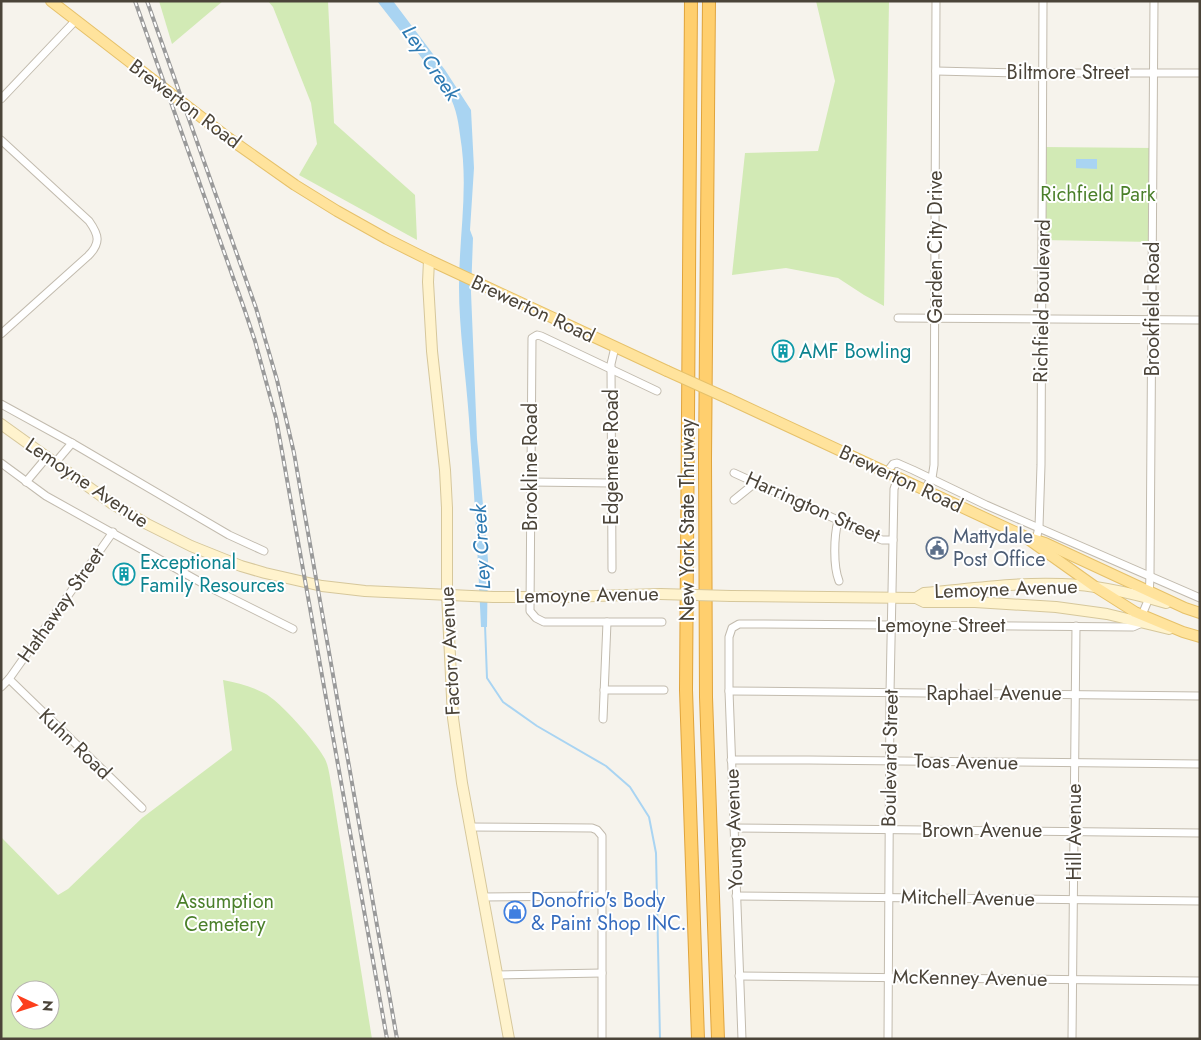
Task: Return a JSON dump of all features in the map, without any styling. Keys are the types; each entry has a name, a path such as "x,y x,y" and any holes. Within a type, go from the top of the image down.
{"highway":[{"name":"New York State Thruway","path":"691,1 686,693 698,1039"},
{"name":"New York State Thruway","path":"710,1 705,459 706,697 718,1039"}],"main road":[{"name":"Brewerton Road","path":"51,1 227,138 295,185 387,239 924,490 1031,539 1045,543 1149,594 1200,613"},
{"name":"Brewerton Road","path":"1031,539 1041,550 1066,565 1142,619 1200,637"}],"street":[{"name":"Garden City Drive","path":"924,490 932,478 934,465 936,1"},
{"name":"Richfield Boulevard","path":"1031,539 1039,527 1041,465 1044,1"},
{"name":"Brookfield Road","path":"1142,619 1149,594 1150,576 1154,1"},
{"path":"1,99 76,20"},
{"name":"Biltmore Street","path":"936,71 1200,73"},
{"path":"1,140 89,221 95,229 97,243 95,249 1,334"},
{"name":"Factory Avenue","path":"429,260 428,282 432,351 445,470 447,508 447,594 453,718 470,828 509,1039"},
{"path":"898,318 1200,320"},
{"name":"Brookline Road","path":"607,622 539,621 530,611 532,338 537,335 541,336 611,369"},
{"name":"Edgemere Road","path":"612,569 611,369 615,347"},
{"path":"611,369 657,391"},
{"path":"1,404 72,443 229,535 264,551"},
{"name":"Lemoyne Avenue","path":"1,424 111,503 147,524 191,546 241,566 322,586 365,591 474,596 660,594 916,598 924,602 975,602 1056,607 1142,619"},
{"path":"26,482 72,443"},
{"path":"1,463 46,496 212,588 293,629"},
{"path":"887,472 893,464 897,464 932,478 986,504 1200,598"},
{"name":"Harrington Street","path":"734,473 882,540 893,540"},
{"name":"Boulevard Street","path":"888,1039 891,625 894,489 898,477"},
{"path":"530,482 611,483"},
{"path":"734,500 755,483"},
{"path":"838,520 836,528 836,568 839,581"},
{"name":"Hathaway Street","path":"1,687 9,679 114,532"},
{"name":"Lemoyne Avenue","path":"916,598 924,592 1008,585 1056,584 1094,586 1149,594"},
{"name":"Lemoyne Street","path":"739,624 1133,627 1142,619"},
{"path":"603,719 607,622 662,622"},
{"name":"Young Avenue","path":"739,624 732,628 730,632 729,691 742,1039"},
{"name":"Hill Avenue","path":"1072,1039 1076,626"},
{"name":"Kuhn Road","path":"9,679 142,808"},
{"path":"604,690 664,690"},
{"name":"Raphael Avenue","path":"729,691 1200,696"},
{"name":"Toas Avenue","path":"731,760 1200,764"},
{"path":"470,828 592,828 597,830 602,836 602,1039"},
{"name":"Brown Avenue","path":"734,828 1200,833"},
{"path":"483,897 602,896"},
{"name":"Mitchell Avenue","path":"736,896 1200,901"},
{"path":"497,975 602,973"},
{"name":"McKenney Avenue","path":"739,976 1200,981"}],"green space":[{"path":"159,1 223,1 172,44"},
{"path":"268,1 328,1 334,123 415,195 417,240 299,175 317,144 311,103 273,7"},
{"path":"816,1 889,1 884,306 838,278 786,268 732,275 745,153 818,151 835,81"},
{"name":"Richfield Park","path":"1043,147 1153,148 1152,242 1042,240"},
{"name":"Assumption Cemetery","path":"223,680 254,688 271,697 279,704 314,743 325,759 328,769 372,1039 1,1039 1,837 58,895 68,889 142,818 232,750"}],"water":[{"path":"377,1 393,1 445,70 471,110 474,168 470,230 473,238 471,292 477,439 488,560 487,627 481,627 471,445 460,320 459,267 464,174 458,123 454,106 446,89"},
{"path":"1076,159 1097,159 1097,169 1076,168"}],"waterway":[{"name":"Ley Creek","path":"485,625 487,678 503,702 537,726 606,766 630,787 649,817 656,853 660,1039"}],"railway":[{"path":"135,1 245,311 276,418 387,1039"},
{"path":"147,1 256,308 277,380 294,453 397,1039"}],"place":[{"name":"AMF Bowling","path":"783,351"},
{"name":"Mattydale Post Office","path":"937,548"},
{"name":"Exceptional Family Resources","path":"124,574"},
{"name":"Donofrio's Body & Paint Shop INC.","path":"515,912"}]}
